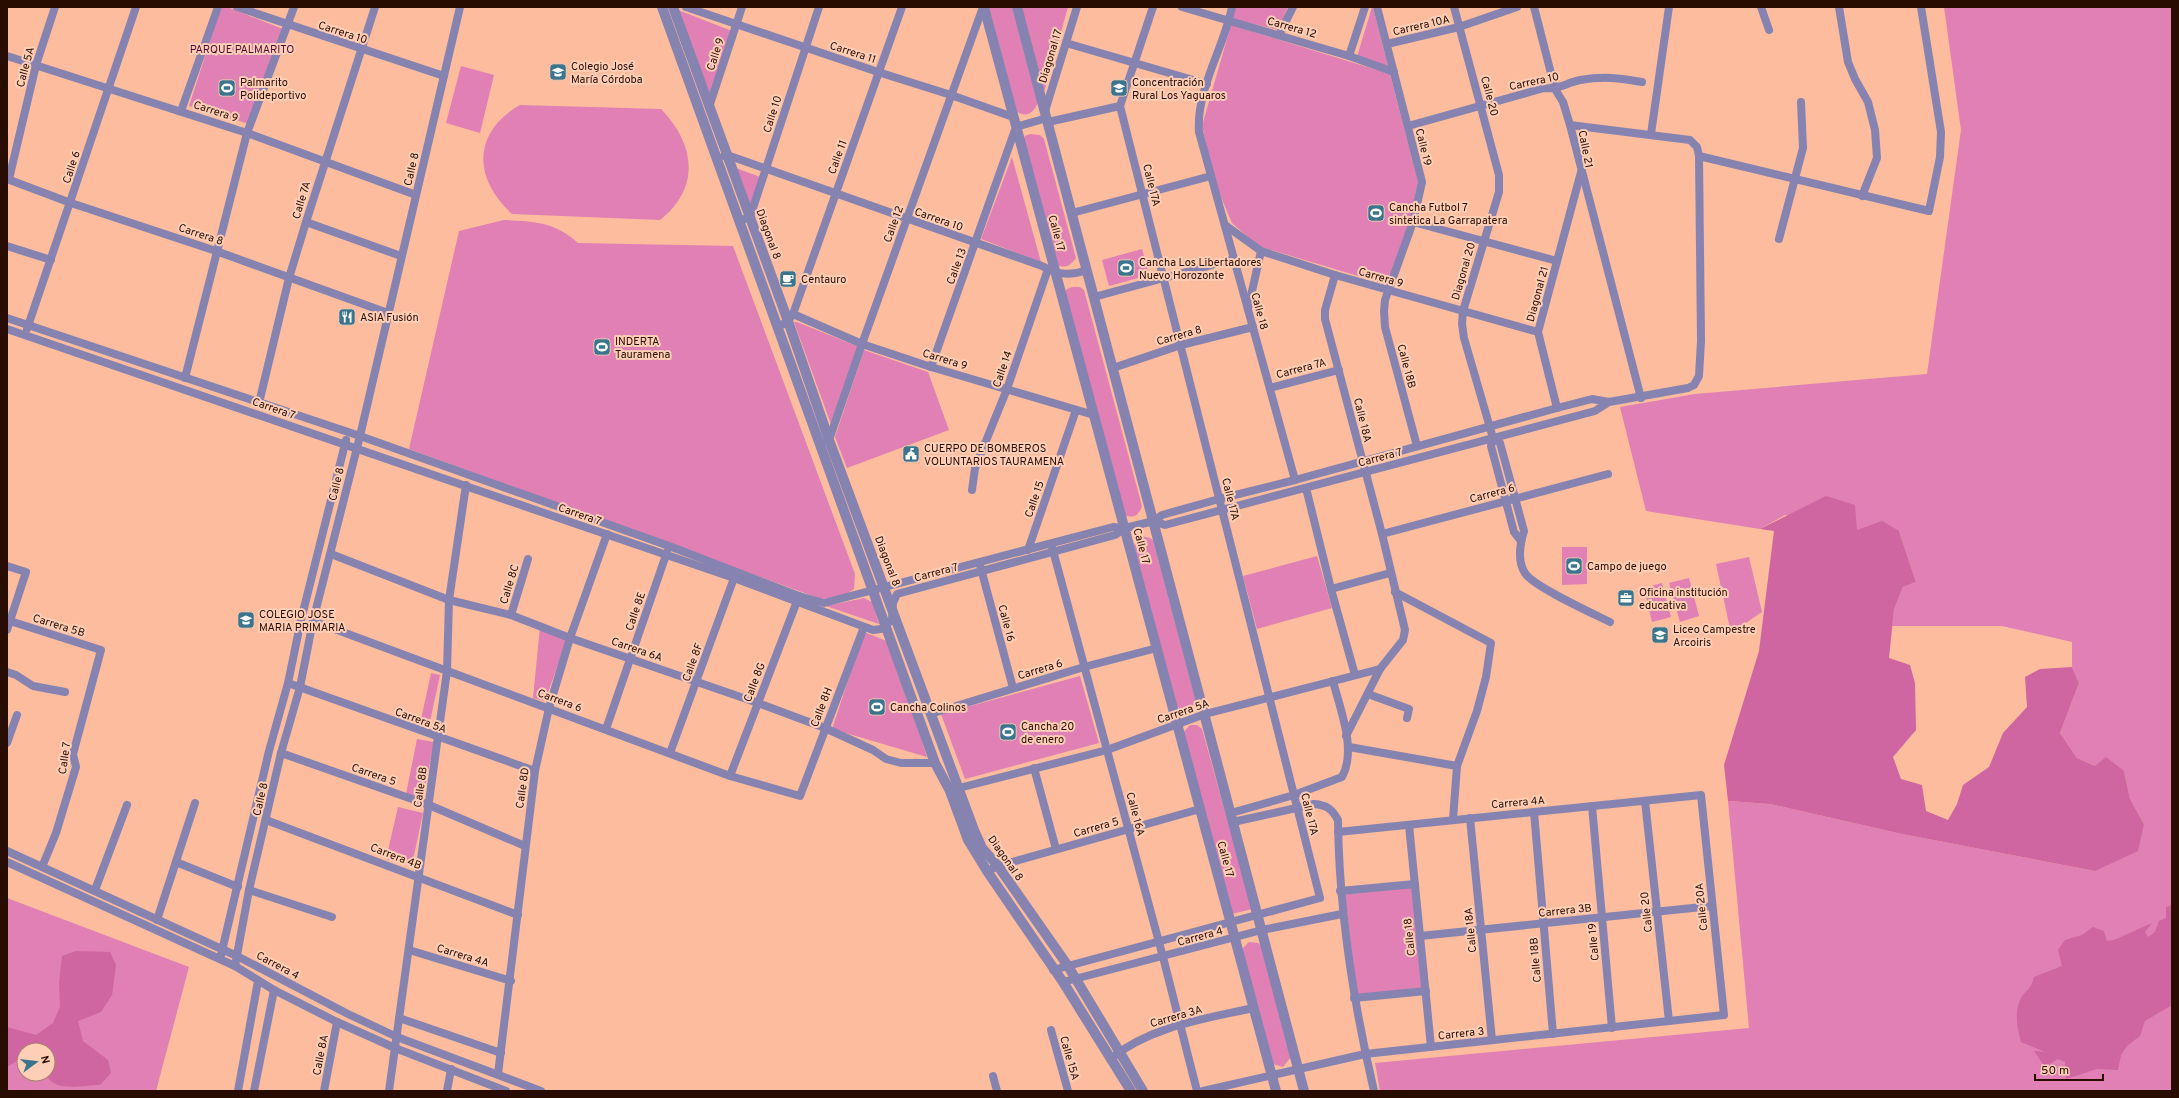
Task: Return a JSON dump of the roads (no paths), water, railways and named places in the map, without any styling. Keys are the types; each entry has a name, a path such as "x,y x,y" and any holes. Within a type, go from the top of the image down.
{"street":[{"name":"Calle 5A","path":"8,179 36,65 55,7"},
{"name":"Calle 6","path":"26,334 136,7"},
{"path":"181,112 218,7"},
{"name":"Carrera 10","path":"236,7 444,76"},
{"path":"186,378 216,251 247,133 294,7"},
{"name":"Calle 7A","path":"259,403 289,278 324,161 375,7"},
{"name":"Calle 8","path":"235,966 249,890 281,753 300,687 313,621 360,436 460,7"},
{"name":"Diagonal 8","path":"662,7 874,590 935,763 950,791 968,840 987,872 1053,970 1063,982 1110,1059 1132,1091"},
{"name":"Diagonal 8","path":"672,7 750,217 790,318 829,440 894,611 930,714 982,848 998,866 1068,966 1118,1052 1143,1091"},
{"name":"Carrera 11","path":"686,7 737,23 805,48 951,95 1015,122"},
{"name":"Calle 9","path":"709,107 742,7"},
{"name":"Calle 10","path":"750,217 819,7"},
{"name":"Calle 11","path":"790,318 836,194 902,7"},
{"name":"Calle 12","path":"829,440 906,219 983,7"},
{"name":"Calle 17","path":"983,7 1015,122 1052,271 1125,528 1276,1091"},
{"name":"Calle 17","path":"1017,7 1304,1091"},
{"name":"Diagonal 17","path":"1046,117 1077,7"},
{"path":"1015,122 1120,106 1154,7"},
{"name":"Carrera 12","path":"1182,7 1349,56 1394,72"},
{"path":"1066,43 1207,84 1229,21 1232,7"},
{"path":"1279,35 1293,7"},
{"path":"1349,56 1365,7"},
{"name":"Calle 19","path":"1376,7 1387,44 1422,182 1413,222 1388,290"},
{"name":"Calle 20","path":"1454,7 1499,175 1499,192"},
{"name":"Carrera 10A","path":"1387,44 1459,27 1517,7"},
{"name":"Calle 21","path":"1534,7 1554,89 1563,102 1570,124 1581,171 1557,261"},
{"path":"1651,134 1669,7"},
{"path":"1761,7 1769,30"},
{"path":"1839,7 1848,62 1855,79 1868,102 1875,130 1877,158 1862,196"},
{"path":"1570,124 1690,140 1697,147 1699,156 1929,211 1940,157 1941,132 1921,7"},
{"name":"Carrera 9","path":"7,56 108,87 247,133 416,194"},
{"name":"Carrera 10","path":"1408,126 1544,88 1554,89 1578,80 1610,76 1642,82"},
{"name":"Calle 18","path":"1207,84 1198,123 1211,176 1295,480"},
{"path":"1779,239 1803,148 1801,102"},
{"name":"Calle 17A","path":"1120,106 1320,898 1257,914"},
{"name":"Calle 13","path":"931,367 976,243 1015,122"},
{"path":"717,158 727,155"},
{"name":"Carrera 10","path":"727,155 1052,271 1066,275 1087,270"},
{"name":"Carrera 7","path":"7,329 26,334 466,485 666,556 798,598 824,603 884,586 981,567 1052,548 1113,527 1125,528 1154,521 1162,515 1592,399 1609,402 1641,398 1688,388 1694,385 1699,376 1701,341 1699,156"},
{"path":"1581,171 1641,398"},
{"path":"1072,213 1211,176"},
{"name":"Carrera 8","path":"8,179 71,203 216,251 388,313"},
{"name":"Diagonal 20","path":"1462,311 1499,192"},
{"path":"740,221 750,217"},
{"path":"306,222 401,256"},
{"path":"1413,222 1557,261"},
{"name":"Carrera 9","path":"1225,225 1262,251 1335,275 1538,332"},
{"path":"7,246 51,260"},
{"path":"1248,310 1262,251"},
{"path":"1094,297 1234,259"},
{"name":"Diagonal 21","path":"1538,332 1557,261"},
{"name":"Calle 14","path":"972,490 974,475 1052,271"},
{"name":"Calle 18A","path":"1335,275 1325,310 1325,320 1382,534 1390,573 1405,630 1403,640 1380,669"},
{"name":"Calle 18B","path":"1388,290 1384,311 1385,327 1417,446"},
{"path":"1462,311 1464,338 1493,438 1491,446 1505,501 1514,532 1520,543"},
{"name":"Carrera 7","path":"7,318 360,436 669,546 873,630 887,626 892,620 894,611 893,604 898,594 1028,550 1052,548"},
{"name":"Carrera 9","path":"790,318 931,367 1094,415"},
{"path":"778,327 790,318"},
{"name":"Carrera 8","path":"1113,368 1181,345 1253,327"},
{"path":"1538,332 1557,408"},
{"name":"Carrera 7A","path":"1270,388 1339,370"},
{"name":"Carrera 7","path":"1154,521 1165,525 1595,411 1609,402"},
{"name":"Calle 15","path":"1028,550 1076,410"},
{"name":"Calle 8","path":"220,959 269,751 288,683 301,620 348,433"},
{"path":"1493,438 1500,443 1524,531 1520,543 1521,564 1525,574 1568,602 1610,622"},
{"path":"820,444 829,440"},
{"name":"Carrera 6","path":"1382,534 1608,474"},
{"name":"Calle 8B","path":"389,1091 448,671 449,600 466,485"},
{"path":"1306,488 1331,589 1355,676"},
{"name":"Calle 8D","path":"498,1074 511,981 525,846 535,771 548,708 570,638 606,534"},
{"name":"Calle 8E","path":"606,729 669,546"},
{"name":"Calle 16A","path":"1052,548 1159,941 1197,1091"},
{"name":"Carrera 6A","path":"330,554 449,600 511,615 570,638 758,703 824,728 873,750 886,759 900,763 935,763"},
{"name":"Calle 8C","path":"511,615 528,559"},
{"path":"7,566 26,572 7,630"},
{"name":"Calle 16","path":"981,567 1013,688"},
{"path":"1331,589 1390,573"},
{"name":"Calle 8F","path":"670,753 734,578"},
{"path":"1395,592 1491,643 1477,711 1457,766 1453,819"},
{"name":"Calle 8G","path":"730,776 798,598"},
{"name":"Carrera 5B","path":"10,621 101,650"},
{"name":"Carrera 6","path":"313,621 730,776 800,796"},
{"name":"Calle 8H","path":"800,796 824,728 864,627"},
{"name":"Carrera 6","path":"930,714 1084,667 1157,648"},
{"name":"Calle 7","path":"42,867 56,833 76,766 73,754 101,650"},
{"path":"1346,736 1380,669"},
{"name":"Carrera 5A","path":"959,788 1107,750 1205,714 1380,669"},
{"path":"7,672 16,674 33,686 65,692"},
{"path":"1232,817 1342,777 1346,770 1349,747 1334,681"},
{"name":"Carrera 5A","path":"288,683 438,738 535,771"},
{"path":"1368,694 1409,709 1407,718"},
{"path":"7,743 17,714"},
{"path":"1349,747 1457,766"},
{"name":"Carrera 5","path":"281,753 429,805 525,846"},
{"path":"1034,768 1056,850"},
{"name":"Carrera 4A","path":"1338,832 1453,819 1701,795"},
{"name":"Calle 20A","path":"1701,795 1724,1015"},
{"name":"Calle 20","path":"1646,801 1669,1021"},
{"path":"157,920 195,804"},
{"path":"1232,817 1314,804 1324,805 1333,811 1338,820 1342,914 1354,998 1374,1091"},
{"path":"95,890 127,805"},
{"name":"Calle 19","path":"1592,806 1612,1028"},
{"name":"Carrera 5","path":"987,872 998,866 1200,810"},
{"name":"Calle 18B","path":"1534,812 1553,1034"},
{"name":"Calle 18A","path":"1470,818 1492,1040"},
{"name":"Carrera 4B","path":"266,820 419,876 518,915"},
{"name":"Calle 18","path":"1408,825 1431,1047"},
{"name":"Carrera 4","path":"7,851 95,890 222,951 237,956 348,1014 397,1037 541,1091"},
{"name":"Carrera 4","path":"7,862 235,966 274,990 337,1022 395,1048 506,1091"},
{"path":"176,862 238,887"},
{"path":"1340,892 1415,884"},
{"path":"249,890 332,917"},
{"name":"Carrera 3B","path":"1420,936 1712,906"},
{"path":"1053,970 1257,914"},
{"name":"Carrera 4","path":"1063,982 1077,980 1262,930 1342,914"},
{"name":"Carrera 4A","path":"409,950 511,981"},
{"path":"238,1091 258,980"},
{"path":"254,1091 274,990"},
{"path":"1354,998 1426,991"},
{"name":"Carrera 3A","path":"1110,1059 1118,1052 1157,1031 1253,1008"},
{"name":"Carrera 3","path":"1203,1091 1365,1054 1724,1015"},
{"path":"399,1018 501,1053"},
{"name":"Calle 8A","path":"324,1091 337,1022"},
{"name":"Calle 15A","path":"1051,1030 1068,1091"},
{"path":"447,1091 451,1069"},
{"path":"993,1076 997,1091"}],"place":[{"name":"Colegio José María Córdoba","path":"558,72"},
{"name":"Palmarito Polideportivo","path":"227,88"},
{"name":"Concentración Rural Los Yaguaros","path":"1119,88"},
{"name":"Cancha Futbol 7 sintetica La Garrapatera","path":"1376,213"},
{"name":"Cancha Los Libertadores Nuevo Horozonte","path":"1126,268"},
{"name":"Centauro","path":"788,279"},
{"name":"ASIA Fusión","path":"347,317"},
{"name":"INDERTA Tauramena","path":"602,347"},
{"name":"CUERPO DE BOMBEROS VOLUNTARIOS TAURAMENA","path":"911,454"},
{"name":"Campo de juego","path":"1574,566"},
{"name":"Oficina institución educativa","path":"1626,598"},
{"name":"COLEGIO JOSE MARIA PRIMARIA","path":"246,620"},
{"name":"Liceo Campestre Arcoiris","path":"1660,635"},
{"name":"Cancha Colinos","path":"877,707"},
{"name":"Cancha 20 de enero","path":"1008,732"}],"park label":[{"name":"PARQUE PALMARITO","path":"242,49"}]}
